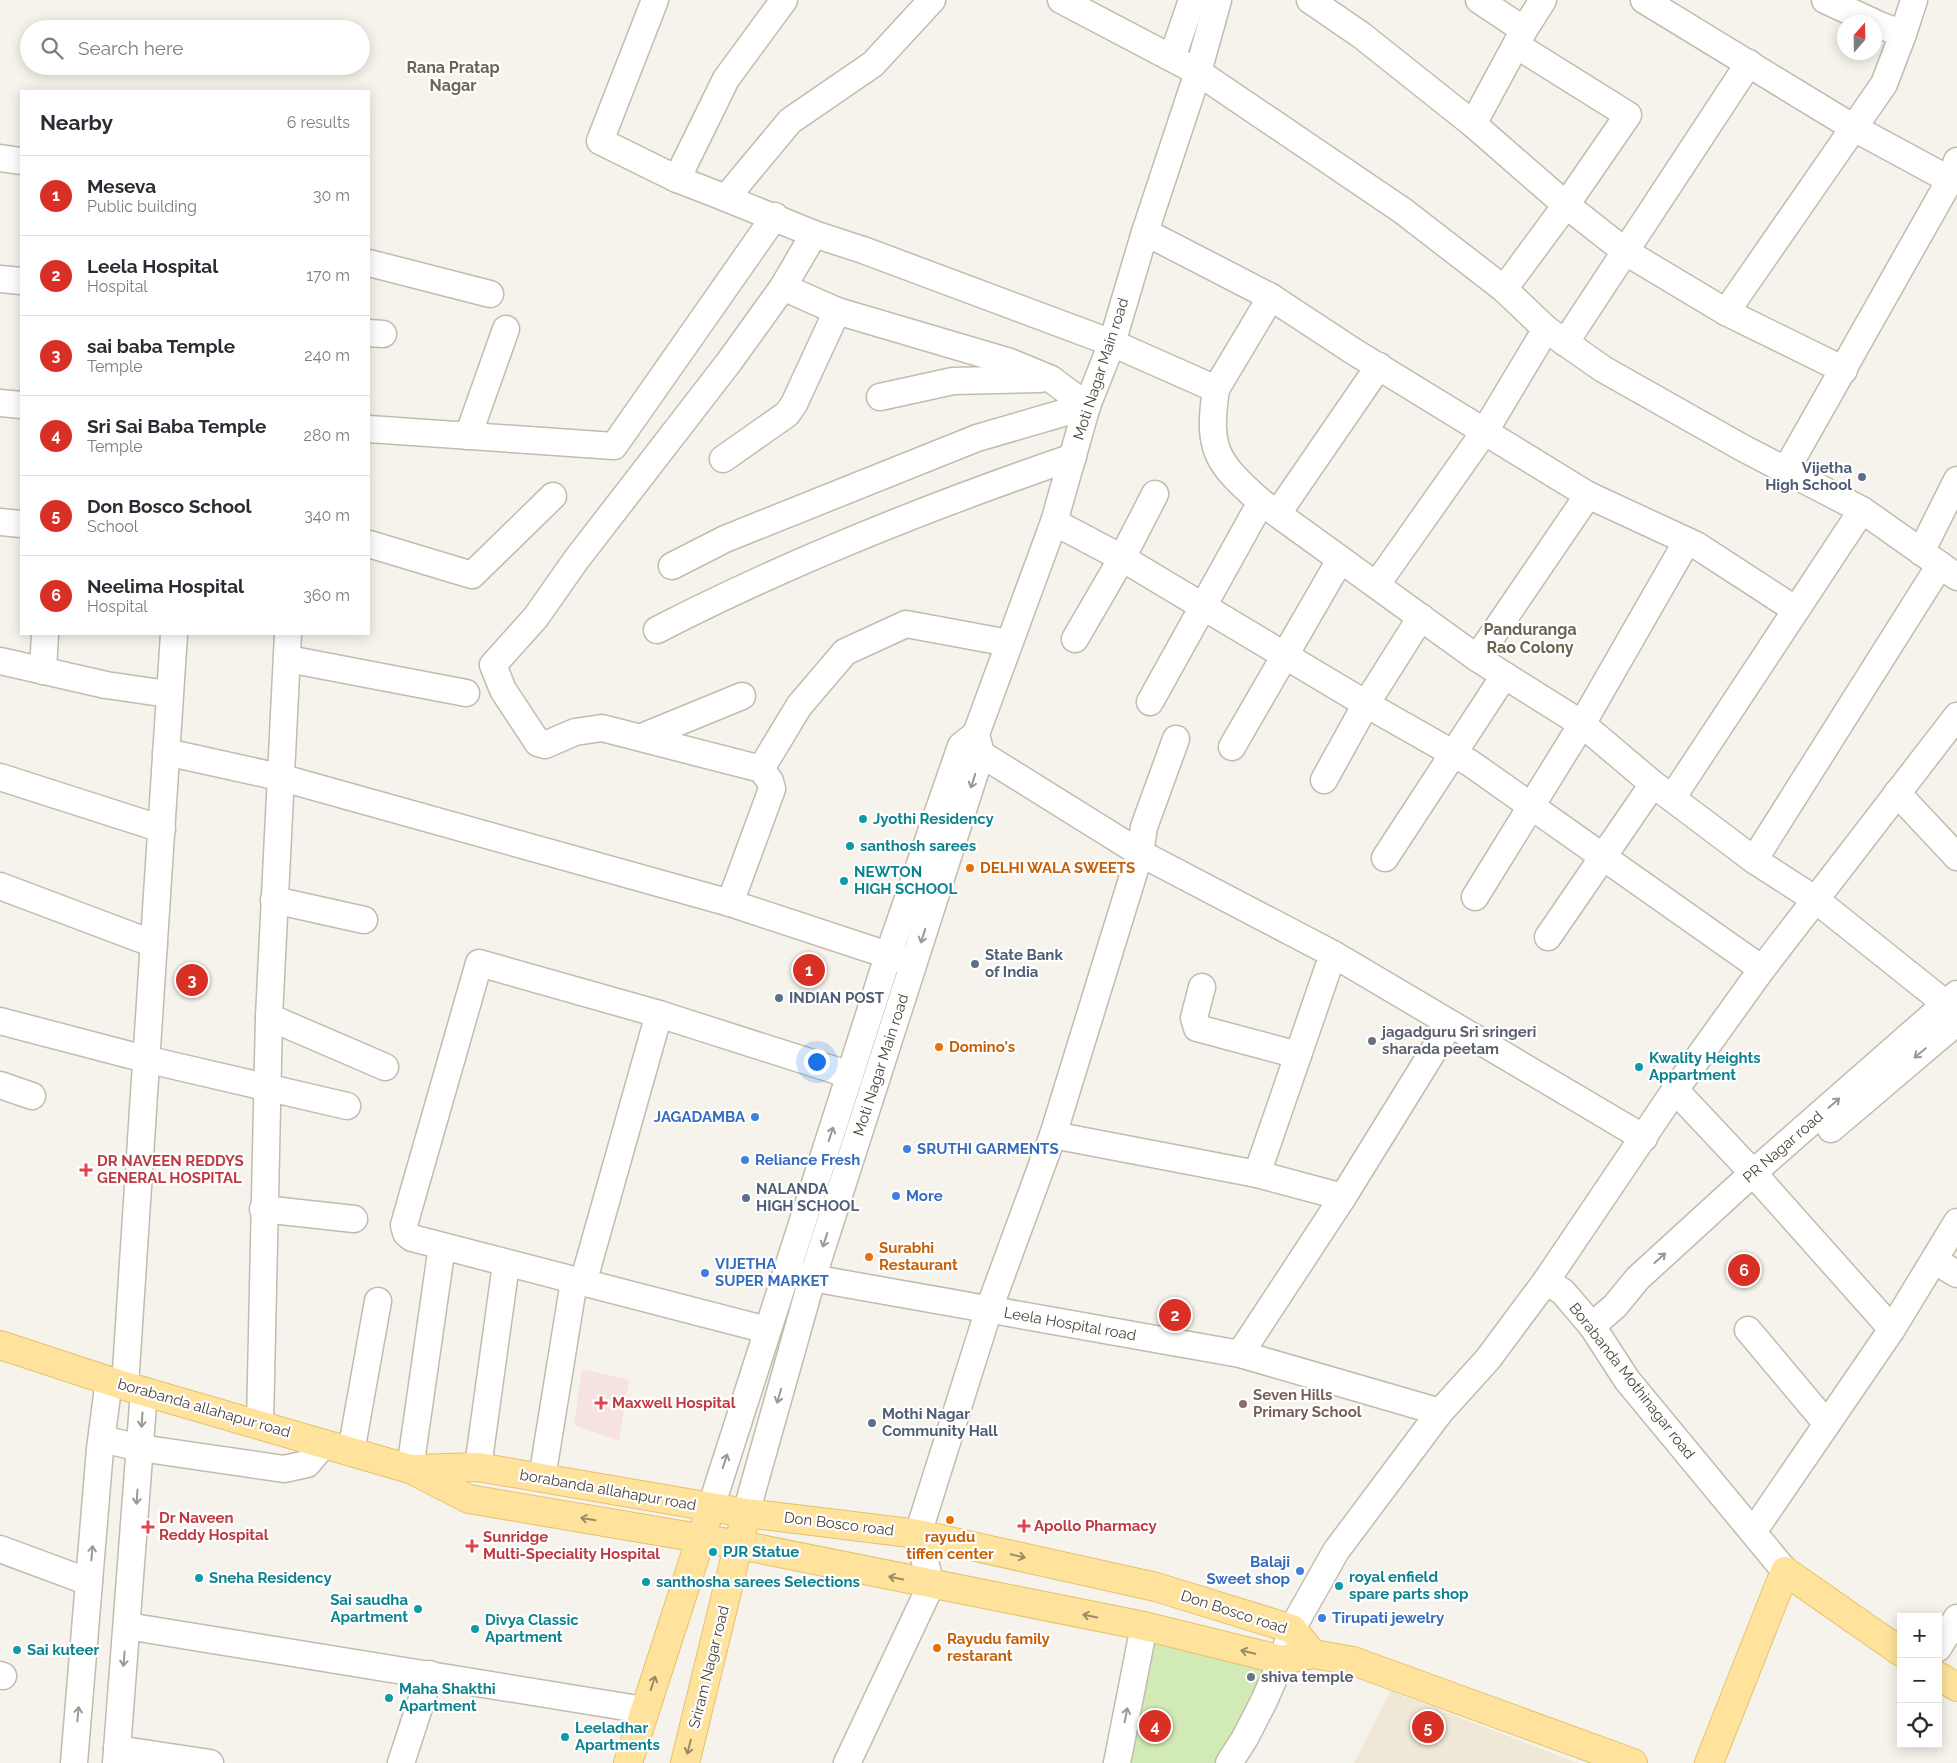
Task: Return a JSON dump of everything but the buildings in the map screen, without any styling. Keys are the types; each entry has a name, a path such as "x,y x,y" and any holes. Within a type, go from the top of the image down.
{"main road":[{"name":"borabanda allahapur road","path":"0,1345 126,1386 410,1469 469,1499 740,1545"},
{"name":"borabanda allahapur road","path":"410,1469 478,1467 746,1513"},
{"path":"628,1763 711,1507"},
{"name":"Don Bosco road","path":"740,1545 931,1585 1144,1626 1282,1660 1313,1654 1292,1629 1156,1587 918,1534 746,1513"},
{"name":"Sriram Nagar road","path":"685,1763 740,1545 746,1513"},
{"path":"1709,1763 1785,1571"},
{"name":"Borabanda Mothinagar road","path":"1785,1571 1897,1649"},
{"path":"1313,1654 1354,1661 1390,1673 1633,1763"},
{"path":"1942,1678 1957,1687"}],"street":[{"path":"655,0 600,141 677,179 775,216 814,234 864,250 1112,343 1216,390"},
{"path":"677,179 726,79 784,0"},
{"path":"726,198 790,121 873,64 932,0"},
{"path":"1061,0 1198,72 1403,212 1504,290 1556,336 1603,369 1741,447 1862,510 1939,565"},
{"path":"1172,58 1192,0"},
{"name":"Moti Nagar Main road","path":"711,1507 888,956 973,744 1054,522 1087,406 1112,343 1145,232 1198,72 1218,0"},
{"path":"1310,0 1361,35 1474,124 1566,205 1626,252 1726,312 1844,370"},
{"path":"1479,0 1520,38 1628,115 1504,290"},
{"path":"1474,124 1520,38 1543,0"},
{"path":"1644,0 1951,185 1786,470"},
{"path":"1825,0 1857,15"},
{"path":"1726,312 1884,84 1914,0"},
{"path":"1882,26 1903,34"},
{"path":"1377,584 1556,336 1626,252 1749,63"},
{"path":"0,158 20,160"},
{"path":"370,429 614,446 775,216"},
{"path":"1145,232 1271,298 1588,495 1687,541 1796,610"},
{"path":"730,903 772,789 770,781 761,769 602,728 575,732 545,745 538,744 503,690 493,665 536,617 576,560 729,362 783,287 814,234"},
{"path":"370,263 490,294"},
{"path":"0,279 20,281"},
{"path":"783,287 836,311 1010,362 1051,379 1087,406"},
{"path":"1271,298 1216,390 1211,422 1214,446 1234,477 1269,508 1340,560 1377,584 1477,658 1582,724 1662,791 1754,860 1816,900 1954,1009"},
{"path":"723,459 787,414 794,404 836,311"},
{"path":"468,436 506,329"},
{"path":"1150,702 1201,607 1269,508 1379,366"},
{"path":"880,397 953,381 1051,379"},
{"path":"0,403 20,405"},
{"path":"672,566 725,539 978,438 1087,406"},
{"path":"657,630 737,589 844,542 968,493 1073,456"},
{"path":"1754,860 1939,565 1957,480"},
{"path":"1075,639 1122,558 1155,494"},
{"path":"1477,658 1588,495"},
{"path":"370,544 472,575 553,496"},
{"path":"1548,937 1603,857 1662,791 1796,610 1862,510"},
{"path":"0,522 20,524"},
{"path":"1054,522 1122,558 1284,656 1452,752 1762,969"},
{"path":"1475,897 1582,724 1687,541"},
{"path":"1232,746 1340,560"},
{"path":"1324,780 1366,704 1421,617"},
{"path":"761,769 799,706 844,652 906,624 1009,644"},
{"path":"43,670 45,635"},
{"path":"174,635 168,694 162,829 145,1059 126,1386 140,1448 116,1756 210,1763"},
{"path":"260,1424 266,1088 279,777 288,646 466,693"},
{"path":"0,661 106,685 168,694"},
{"path":"1385,858 1452,752 1504,676"},
{"path":"642,737 742,696"},
{"path":"1229,1763 1245,1738 1282,1660 1292,1629 1336,1551 1440,1412 1488,1359 1546,1281 1675,1090 1762,969 1957,716"},
{"path":"847,1763 931,1585 918,1534 989,1309 1053,1134 1140,853 1144,827 1176,739"},
{"path":"973,744 1140,853 1333,954 1644,1138"},
{"name":"Moti Nagar Main road","path":"746,1513 812,1279 914,964 973,744"},
{"path":"166,752 279,777 730,903 914,964"},
{"path":"0,777 162,829"},
{"path":"1898,793 1957,857"},
{"path":"0,886 154,944"},
{"path":"274,900 364,920"},
{"path":"1257,1174 1333,954"},
{"path":"767,1330 506,1264 412,1238 406,1233 404,1225 479,963 659,1014 850,1075"},
{"path":"1202,987 1194,1018 1197,1028 1298,1055"},
{"name":"PR Nagar road","path":"1592,1326 1615,1306 1638,1278 1759,1179 1954,1009"},
{"path":"542,1478 579,1282 659,1014"},
{"path":"269,1017 384,1067"},
{"path":"0,1021 145,1059 347,1106"},
{"path":"1240,1354 1343,1197 1450,1024"},
{"path":"0,1085 32,1096"},
{"path":"1675,1090 1759,1179 1892,1329"},
{"path":"1053,1134 1257,1174 1343,1197"},
{"path":"263,1209 354,1219"},
{"path":"1753,1532 1892,1329 1957,1222"},
{"path":"410,1469 442,1246"},
{"path":"1934,1261 1957,1274"},
{"path":"478,1467 506,1264"},
{"name":"Leela Hospital road","path":"785,1274 1240,1354 1440,1412"},
{"name":"Borabanda Mothinagar road","path":"1546,1281 1563,1292 1592,1326 1627,1380 1785,1571"},
{"path":"351,1452 378,1301"},
{"path":"1748,1330 1827,1424"},
{"path":"74,1763 102,1439 126,1386"},
{"path":"102,1439 140,1448 284,1468 307,1464 324,1444"},
{"path":"0,1549 89,1582"},
{"path":"1942,1642 1957,1618"},
{"path":"127,1626 644,1710"},
{"path":"1117,1763 1144,1626"},
{"path":"402,1763 430,1674"}],"shaded area":[{"name":"Maxwell Hospital","path":"582,1369 629,1380 619,1441 574,1425"},
{"path":"1390,1691 1578,1763 1354,1763"}],"green space":[{"path":"1153,1640 1266,1666 1230,1740 1215,1763 1129,1763"}],"place":[{"name":"Vijetha High School","path":"1862,477"},
{"name":"Jyothi Residency","path":"863,819"},
{"name":"santhosh sarees","path":"850,846"},
{"name":"DELHI WALA SWEETS","path":"970,868"},
{"name":"NEWTON HIGH SCHOOL","path":"844,881"},
{"name":"State Bank of India","path":"975,964"},
{"name":"Meseva","path":"809,970"},
{"name":"sai baba Temple","path":"192,980"},
{"name":"INDIAN POST","path":"779,998"},
{"name":"jagadguru Sri sringeri sharada peetam","path":"1372,1041"},
{"name":"Domino's","path":"939,1047"},
{"name":"Kwality Heights Appartment","path":"1639,1067"},
{"name":"JAGADAMBA","path":"755,1117"},
{"name":"SRUTHI GARMENTS","path":"907,1149"},
{"name":"Reliance Fresh","path":"745,1160"},
{"name":"DR NAVEEN REDDYS GENERAL HOSPITAL","path":"86,1170"},
{"name":"More","path":"896,1196"},
{"name":"NALANDA HIGH SCHOOL","path":"746,1198"},
{"name":"Surabhi Restaurant","path":"869,1257"},
{"name":"Neelima Hospital","path":"1744,1270"},
{"name":"VIJETHA SUPER MARKET","path":"705,1273"},
{"name":"Leela Hospital","path":"1175,1315"},
{"name":"Maxwell Hospital","path":"601,1403"},
{"name":"Seven Hills Primary School","path":"1243,1404"},
{"name":"Mothi Nagar Community Hall","path":"872,1423"},
{"name":"rayudu tiffen center","path":"950,1520"},
{"name":"Apollo Pharmacy","path":"1024,1526"},
{"name":"Dr Naveen Reddy Hospital","path":"148,1527"},
{"name":"Sunridge Multi-Speciality Hospital","path":"472,1546"},
{"name":"PJR Statue","path":"713,1552"},
{"name":"Balaji Sweet shop","path":"1300,1571"},
{"name":"Sneha Residency","path":"199,1578"},
{"name":"santhosha sarees Selections","path":"646,1582"},
{"name":"royal enfield spare parts shop","path":"1339,1586"},
{"name":"Sai saudha Apartment","path":"418,1609"},
{"name":"Tirupati jewelry","path":"1322,1618"},
{"name":"Divya Classic Apartment","path":"475,1629"},
{"name":"Rayudu family restarant","path":"937,1648"},
{"name":"Sai kuteer","path":"17,1650"},
{"name":"shiva temple","path":"1251,1677"},
{"name":"Maha Shakthi Apartment","path":"389,1698"},
{"name":"Sri Sai Baba Temple","path":"1155,1726"},
{"name":"Don Bosco School","path":"1428,1727"},
{"name":"Leeladhar Apartments","path":"565,1737"}],"district":[{"name":"Rana Pratap Nagar","path":"453,76"},
{"name":"Panduranga Rao Colony","path":"1530,638"}]}
